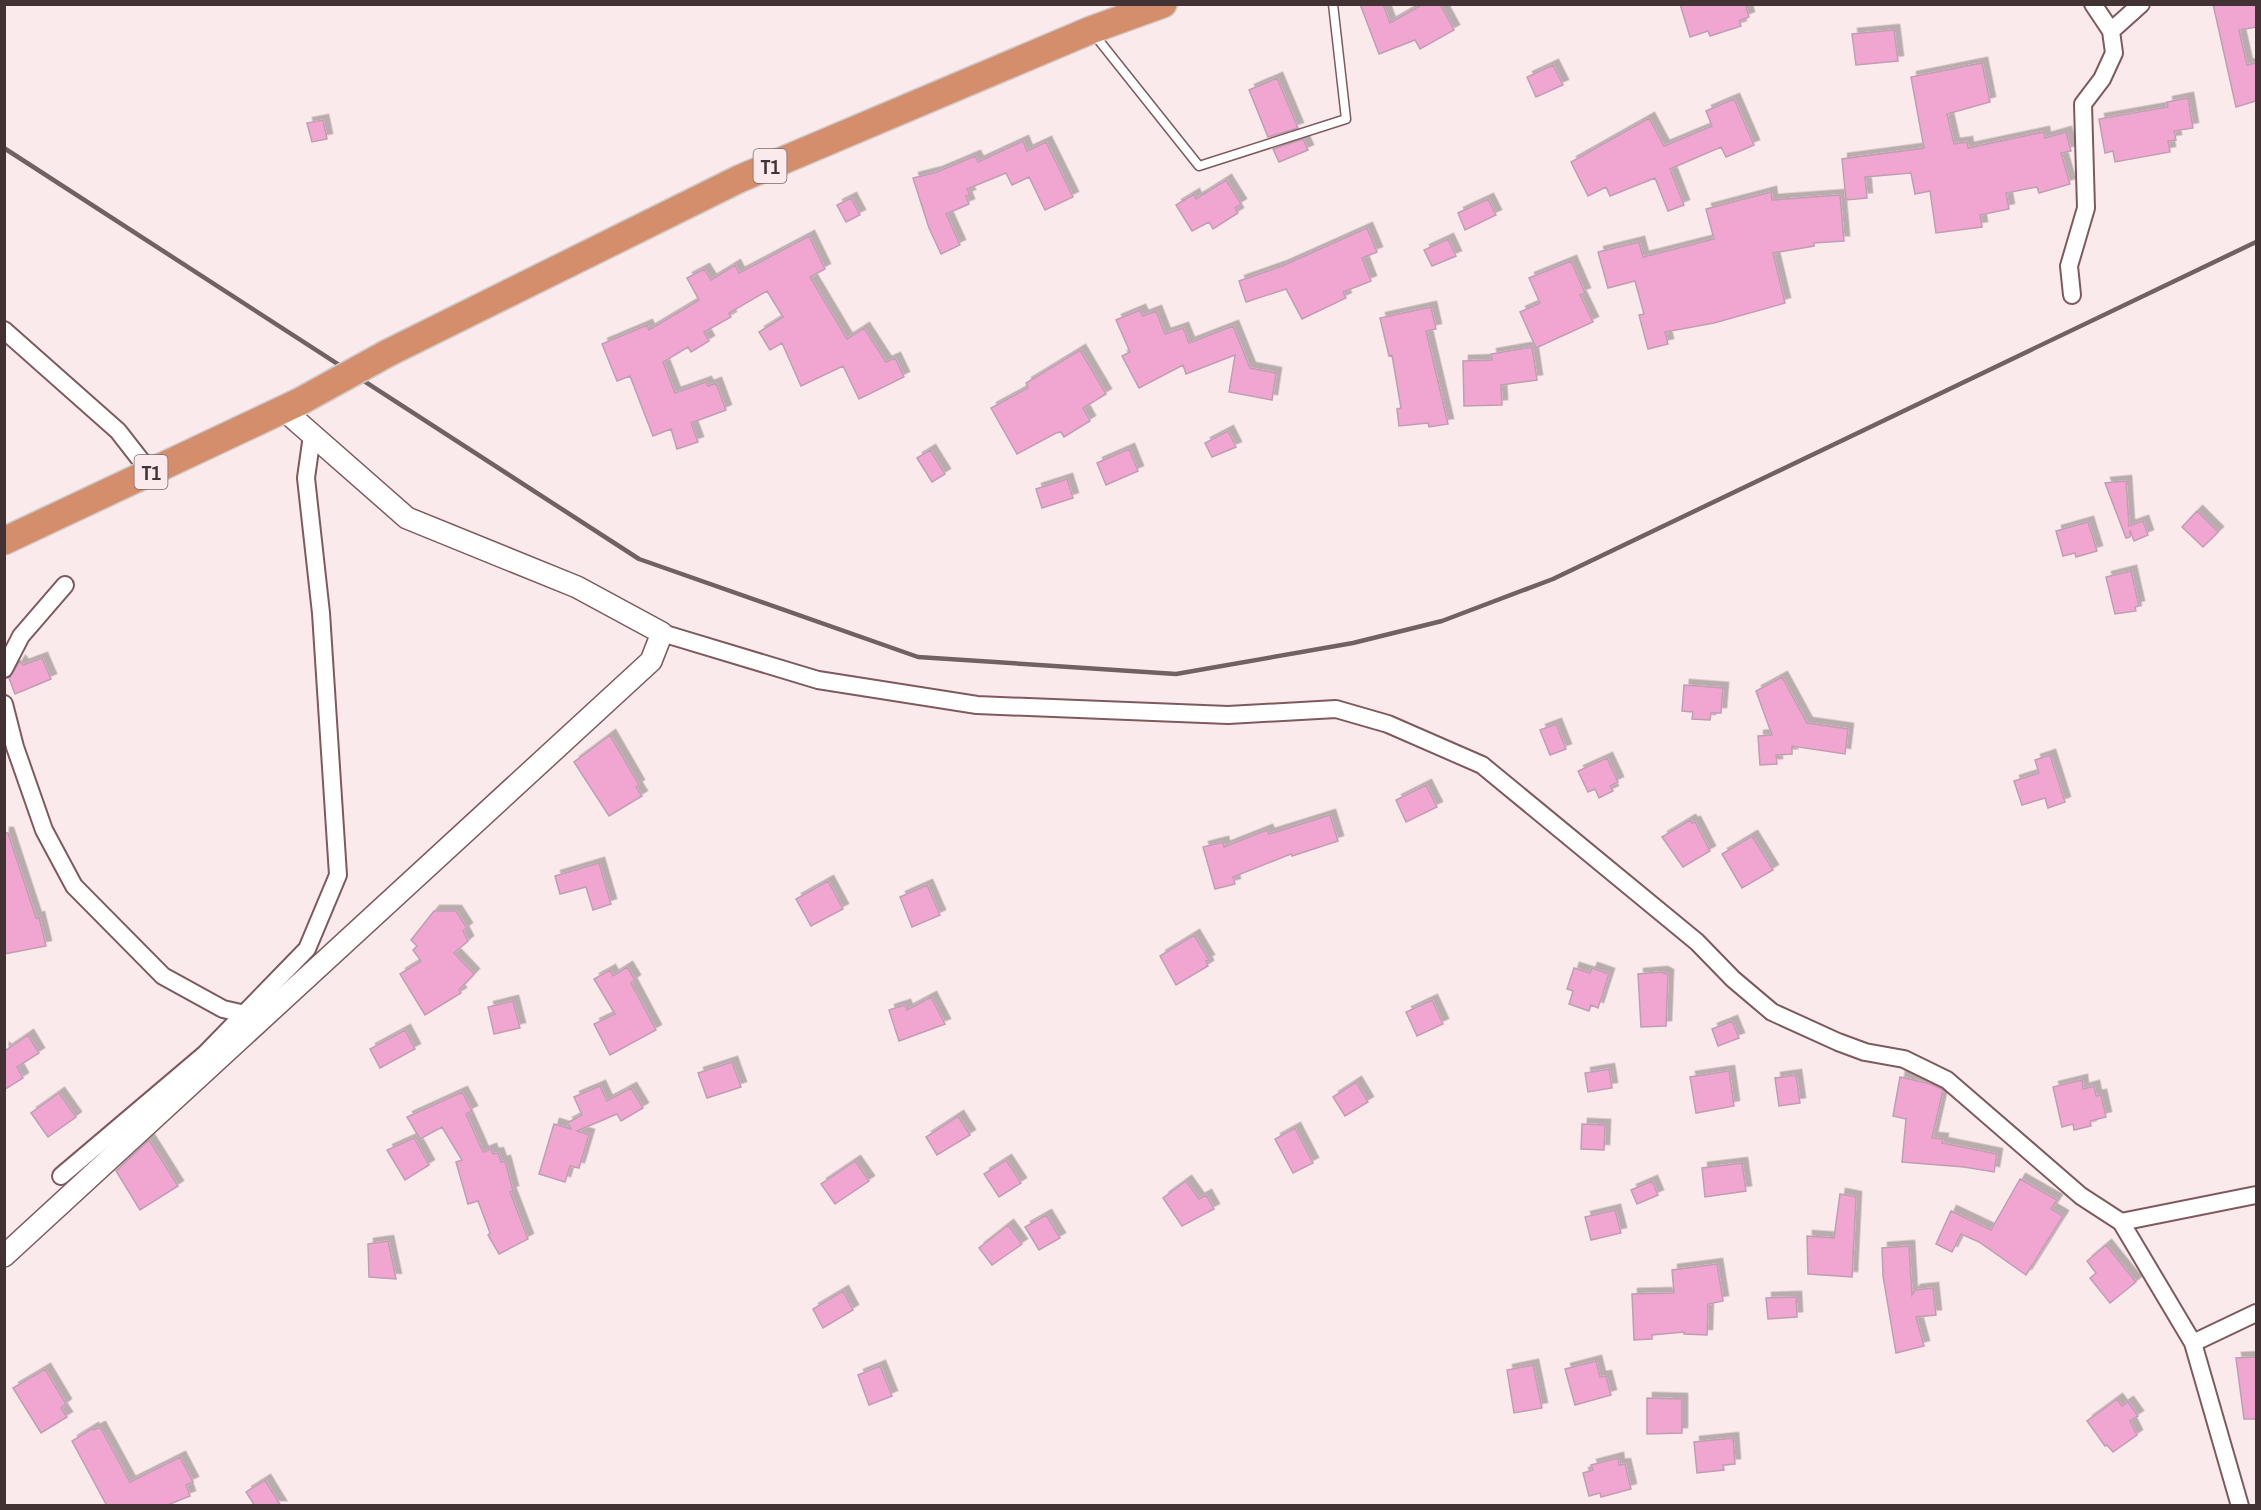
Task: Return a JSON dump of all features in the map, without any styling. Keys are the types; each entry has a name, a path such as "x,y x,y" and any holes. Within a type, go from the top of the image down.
{"highway":[{"name":"T1","path":"4,541 291,406 388,353 739,179 1091,30 1163,4"}],"street":[{"path":"2072,295 2069,266 2086,208 2083,104 2102,79 2114,53 2111,31 2093,4"},
{"path":"2111,31 2141,4"},
{"path":"4,330 118,431 150,472"},
{"path":"291,406 312,435 407,518 577,587 662,633 818,680 977,705 1228,715 1336,709 1388,724 1482,765 1697,942 1732,979 1772,1012 1865,1052 1904,1059 1947,1080 2080,1196 2121,1222 2193,1343 2240,1506"},
{"path":"61,1176 205,1054 307,949 338,875 321,613 306,478 312,435"},
{"path":"4,669 21,636 65,585"},
{"path":"4,1256 651,661 662,633"},
{"path":"4,704 15,747 44,830 74,886 163,976 223,1010 245,1014"},
{"path":"2121,1222 2256,1195"},
{"path":"2193,1343 2256,1313"}],"lane":[{"path":"1091,30 1199,166 1346,118 1333,4"}],"building":[{"path":"1360,4 1383,4 1390,23 1423,4 1440,4 1454,30 1420,49 1415,40 1379,54"},
{"path":"1680,4 1745,4 1749,17 1739,21 1741,26 1710,36 1708,31 1690,37"},
{"path":"2213,4 2256,4 2256,27 2239,30 2247,65 2256,63 2256,101 2236,107"},
{"path":"1894,30 1898,61 1856,65 1852,34"},
{"path":"1982,63 1990,102 1947,114 1954,144 1967,142 1968,148 2044,132 2045,138 2066,132 2071,151 2061,153 2070,184 2039,193 2037,187 2006,193 2009,209 1980,215 1982,227 1936,233 1930,191 1915,194 1911,173 1865,177 1867,198 1846,200 1842,159 1924,148 1911,77"},
{"path":"1553,65 1563,85 1536,97 1527,77"},
{"path":"1277,78 1298,128 1268,137 1249,90"},
{"path":"2188,98 2193,128 2174,131 2176,140 2168,141 2170,152 2115,162 2113,151 2105,153 2099,119 2168,107 2167,102"},
{"path":"1734,99 1754,145 1726,157 1721,147 1670,169 1684,205 1668,211 1655,178 1610,196 1606,187 1588,196 1571,162 1649,118 1664,146 1712,126 1706,111"},
{"path":"323,120 327,139 312,142 307,123"},
{"path":"1303,139 1308,150 1279,162 1273,149"},
{"path":"1023,141 1027,151 1046,142 1073,197 1045,210 1029,177 1012,185 1006,173 967,189 970,195 966,196 969,204 946,214 960,245 941,254 929,228 913,178 937,172 975,156 978,162"},
{"path":"1226,180 1241,204 1235,208 1238,213 1213,229 1209,222 1192,231 1176,205 1194,194 1196,199"},
{"path":"1771,192 1772,200 1840,195 1844,241 1814,243 1814,246 1773,253 1785,303 1714,323 1665,332 1668,344 1648,349 1639,315 1644,314 1635,281 1608,288 1598,252 1639,242 1643,257 1714,239 1706,209"},
{"path":"851,198 860,215 846,222 837,205"},
{"path":"1488,199 1496,215 1465,230 1458,213"},
{"path":"1367,228 1377,252 1362,258 1371,281 1343,292 1346,298 1302,319 1286,289 1246,302 1239,281 1282,266"},
{"path":"809,236 825,269 810,277 847,339 864,328 886,362 895,358 904,377 859,399 843,366 801,386 782,343 770,350 759,332 783,317 767,291 729,313 731,317 704,332 709,341 691,352 688,347 663,362 675,393 706,382 708,386 716,383 726,410 691,423 698,442 677,449 671,429 653,436 630,376 617,381 602,344 647,325 649,330 699,300 687,278 704,269 711,280 735,265 739,273"},
{"path":"1448,239 1456,256 1432,266 1424,250"},
{"path":"1571,261 1585,293 1580,295 1593,322 1536,348 1520,312 1540,303 1529,278"},
{"path":"1431,307 1436,329 1426,331 1448,424 1429,427 1428,423 1399,426 1397,409 1401,408 1392,355 1389,356 1380,318"},
{"path":"1140,310 1143,316 1156,311 1165,334 1183,328 1189,343 1233,326 1250,368 1276,373 1272,400 1229,392 1235,355 1186,374 1183,365 1139,388 1122,356 1130,352 1116,320"},
{"path":"1532,347 1537,380 1501,385 1502,405 1464,406 1463,361 1492,360 1491,354"},
{"path":"1080,350 1106,394 1083,408 1090,421 1064,437 1061,432 1056,433 1017,454 991,408 1028,388 1026,383"},
{"path":"1228,431 1236,447 1212,457 1205,443"},
{"path":"1129,449 1138,471 1106,485 1097,463"},
{"path":"930,450 945,474 932,482 917,458"},
{"path":"1067,479 1073,498 1042,508 1036,489"},
{"path":"2126,481 2129,526 2143,521 2148,535 2134,541 2130,530 2130,537 2126,538 2105,483"},
{"path":"2197,511 2218,532 2203,547 2182,527"},
{"path":"2088,522 2097,551 2076,557 2075,553 2063,556 2056,531"},
{"path":"2131,571 2139,606 2135,607 2136,611 2115,614 2106,577"},
{"path":"42,658 51,679 15,694 9,678 20,661 23,665"},
{"path":"1782,677 1807,723 1848,729 1845,754 1792,746 1792,754 1776,755 1777,764 1760,765 1758,736 1772,735 1756,691"},
{"path":"1684,685 1723,688 1721,713 1711,713 1710,720 1692,719 1693,712 1682,711"},
{"path":"1556,724 1566,749 1550,755 1540,730"},
{"path":"610,735 639,785 636,787 642,796 609,816 574,762"},
{"path":"2050,755 2065,802 2048,808 2045,798 2022,805 2014,781 2039,773 2035,760"},
{"path":"1607,758 1618,782 1610,786 1613,791 1599,798 1595,789 1588,792 1578,771"},
{"path":"1426,785 1437,807 1406,822 1396,800"},
{"path":"1330,815 1338,841 1292,856 1291,854 1233,877 1235,884 1215,889 1203,847 1223,842 1224,847 1267,830 1269,834"},
{"path":"1690,820 1692,823 1695,822 1710,851 1683,867 1662,837"},
{"path":"4,833 8,833 36,918 39,917 46,946 4,954"},
{"path":"1752,836 1773,870 1742,888 1722,854"},
{"path":"599,863 611,904 593,910 586,887 560,894 555,876"},
{"path":"828,881 843,909 811,926 796,899"},
{"path":"927,885 940,915 912,927 900,897"},
{"path":"434,911 456,911 467,928 463,931 468,941 454,953 474,974 459,990 461,993 425,1015 400,974 421,961 413,950 417,946 411,940"},
{"path":"1194,935 1209,960 1206,961 1208,966 1176,985 1160,956"},
{"path":"627,967 635,980 631,983 656,1030 610,1055 594,1024 615,1014 594,979 610,970 613,976"},
{"path":"1574,968 1590,973 1592,968 1609,974 1598,1008 1591,1005 1589,1011 1569,1004 1573,991 1567,989"},
{"path":"1662,972 1668,975 1666,1026 1641,1027 1638,974"},
{"path":"931,997 945,1024 899,1041 889,1010 905,1005 907,1010"},
{"path":"1432,1000 1443,1024 1417,1036 1406,1012"},
{"path":"513,1001 520,1028 494,1034 488,1007"},
{"path":"1732,1021 1739,1038 1718,1046 1712,1029"},
{"path":"405,1030 415,1049 380,1068 370,1049"},
{"path":"28,1035 39,1053 17,1067 23,1078 4,1090 4,1048 6,1050"},
{"path":"732,1062 741,1087 707,1098 698,1073"},
{"path":"1609,1069 1612,1088 1588,1092 1585,1073"},
{"path":"1729,1071 1734,1106 1696,1113 1690,1077"},
{"path":"1796,1075 1800,1103 1779,1106 1775,1078"},
{"path":"1900,1077 1931,1084 1943,1090 1932,1138 1943,1139 1942,1143 1997,1154 1994,1172 1902,1162 1906,1119 1893,1116"},
{"path":"2082,1080 2083,1089 2094,1086 2096,1096 2101,1095 2106,1117 2090,1121 2091,1126 2074,1130 2073,1124 2062,1127 2053,1087"},
{"path":"1356,1082 1368,1102 1345,1116 1333,1097"},
{"path":"600,1086 607,1101 631,1088 643,1108 621,1121 617,1114 577,1131 589,1135 579,1168 570,1166 565,1182 539,1174 554,1124 571,1129 567,1123 582,1115 574,1097"},
{"path":"462,1092 472,1111 466,1114 483,1152 491,1149 493,1154 498,1153 501,1162 505,1161 513,1191 510,1192 528,1239 499,1254 488,1235 490,1233 478,1201 468,1204 456,1162 462,1160 442,1127 420,1139 407,1117"},
{"path":"59,1093 76,1117 48,1137 31,1113"},
{"path":"958,1116 970,1135 937,1155 926,1137"},
{"path":"1582,1124 1605,1125 1604,1150 1581,1149"},
{"path":"1295,1128 1313,1163 1293,1173 1275,1139"},
{"path":"414,1138 429,1165 405,1180 387,1150"},
{"path":"149,1140 178,1186 140,1210 116,1171"},
{"path":"1006,1160 1021,1183 999,1197 984,1174"},
{"path":"855,1161 869,1181 835,1204 821,1184"},
{"path":"1742,1163 1746,1191 1705,1197 1702,1168"},
{"path":"2020,1179 2057,1200 2051,1209 2063,1216 2026,1275 1979,1242 1961,1234 1952,1252 1936,1244 1951,1211 1991,1230"},
{"path":"1186,1181 1199,1199 1206,1195 1214,1209 1182,1226 1163,1198"},
{"path":"1652,1181 1658,1195 1637,1204 1631,1190"},
{"path":"1840,1194 1856,1197 1852,1277 1808,1274 1807,1236 1834,1238"},
{"path":"1615,1210 1621,1233 1591,1240 1585,1217"},
{"path":"1046,1215 1060,1238 1039,1250 1025,1227"},
{"path":"1008,1225 1022,1244 992,1265 979,1248"},
{"path":"388,1241 396,1279 369,1277 368,1244"},
{"path":"2106,1245 2136,1282 2110,1303 2090,1278 2096,1273 2087,1261"},
{"path":"1909,1246 1912,1295 1915,1290 1933,1288 1936,1315 1916,1317 1924,1346 1896,1353 1883,1276 1882,1248"},
{"path":"1717,1264 1723,1301 1708,1304 1707,1335 1684,1334 1684,1332 1652,1335 1652,1339 1634,1340 1632,1294 1674,1293 1672,1270"},
{"path":"843,1291 853,1310 823,1328 813,1309"},
{"path":"1796,1297 1797,1317 1768,1319 1766,1298"},
{"path":"2256,1357 2256,1419 2244,1419 2236,1358"},
{"path":"1596,1361 1600,1377 1606,1376 1611,1395 1575,1405 1565,1369"},
{"path":"1533,1365 1542,1408 1514,1413 1507,1370"},
{"path":"880,1366 892,1396 869,1405 858,1375"},
{"path":"45,1369 66,1404 61,1408 67,1417 41,1433 13,1388"},
{"path":"1647,1398 1682,1399 1682,1433 1647,1434"},
{"path":"2117,1399 2122,1406 2128,1402 2138,1416 2130,1421 2137,1435 2113,1452 2107,1445 2105,1446 2087,1421"},
{"path":"100,1427 130,1482 180,1457 193,1482 186,1485 190,1496 165,1506 107,1506 72,1441 93,1428 94,1430"},
{"path":"1733,1438 1735,1464 1723,1465 1724,1470 1697,1473 1694,1442"},
{"path":"1618,1458 1619,1465 1625,1464 1631,1489 1601,1497 1600,1493 1589,1496 1583,1473 1593,1470 1591,1465"},
{"path":"265,1480 281,1506 255,1506 246,1492"}],"railway":[{"path":"4,148 639,559 918,657 1176,674 1353,643 1442,621 1553,579 2256,242"}]}
